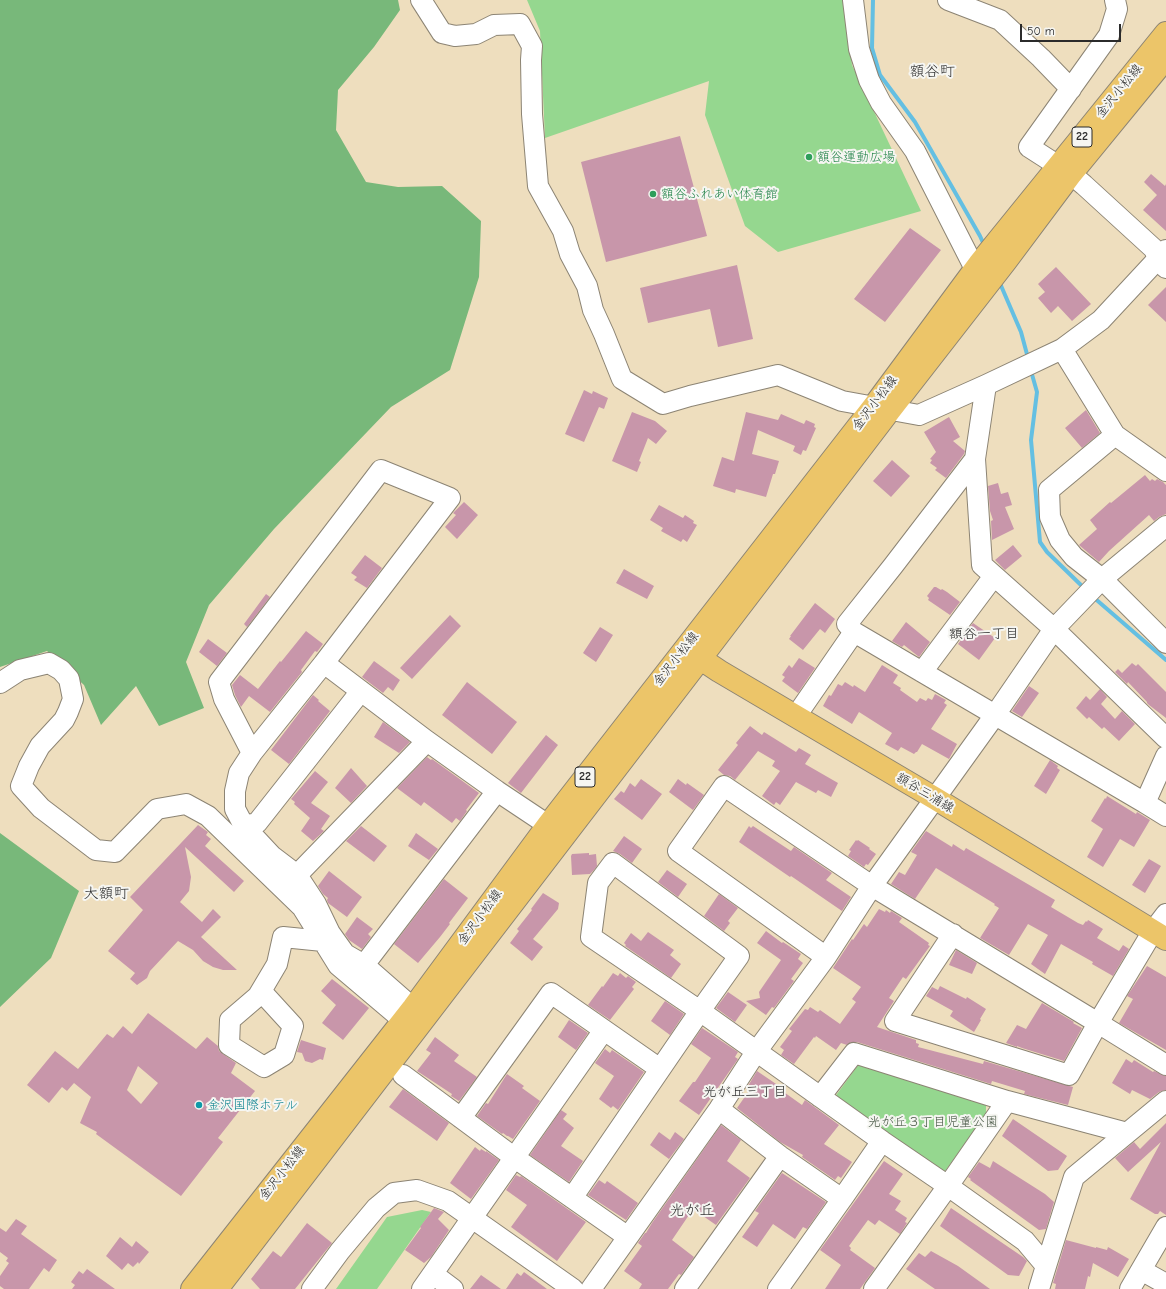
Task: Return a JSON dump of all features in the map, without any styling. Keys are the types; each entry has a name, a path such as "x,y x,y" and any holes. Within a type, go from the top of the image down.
{"main road":[{"name":"金沢小松線","path":"980,272 1006,261 1065,170 1166,33"},
{"name":"金沢小松線","path":"219,1288 692,654 882,408 980,272 997,241 1065,170 1166,58"},
{"name":"金沢小松線","path":"192,1289 408,1014 548,825 692,654"},
{"name":"額谷三浦線","path":"692,654 936,799 1159,935"}],"street":[{"path":"421,0 442,33 455,36 476,34 494,25 520,24 532,46 530,60 532,114 538,186 563,231 570,254 587,286 593,310 622,379 663,404 778,375 842,401 919,415 1056,352 1101,320 1163,259 1154,249 1065,170 1029,148 1109,35 1116,5"},
{"path":"853,0 859,49 869,80 881,103 914,151 980,272"},
{"path":"948,0 1000,20 1041,58 1071,89"},
{"path":"1056,352 1115,435 1166,471"},
{"path":"986,385 975,459 982,565 1054,629 1166,738"},
{"path":"1115,435 1049,490 1050,517 1060,540 1074,557 1166,643"},
{"path":"975,459 847,624 854,632 1166,816"},
{"path":"252,753 224,699 219,682 381,470 450,498 324,663 252,753 239,773 235,791 235,809 244,826 272,856 297,876 316,904 330,933 346,954 364,965 408,1014"},
{"path":"591,1289 719,1109 756,1052 826,957 872,886 936,799 1054,629 1099,582 1166,526"},
{"path":"922,672 994,576"},
{"path":"796,716 854,632"},
{"path":"324,663 426,741 548,825"},
{"path":"0,683 20,670 48,664 60,670 69,679 73,699 68,712 64,720 40,746 29,766 21,786 41,808 96,850 115,852 157,809 186,804 208,816 302,907 338,964 408,1014"},
{"path":"244,826 257,823 361,691"},
{"path":"297,876 426,741"},
{"path":"1145,803 1166,756"},
{"path":"826,957 678,851 724,786 872,886 1166,1065"},
{"path":"364,965 497,791"},
{"path":"572,1198 700,1011 739,956 613,863 598,884 591,937 700,1011 1025,1241 1046,1266"},
{"path":"953,934 895,1021 1069,1075 1098,1023 1159,935 1166,914"},
{"path":"261,991 277,964 283,937 323,941"},
{"path":"461,1118 551,993 660,1070"},
{"path":"453,1289 428,1282 604,1030"},
{"path":"820,1097 854,1054 1007,1101 1127,1133"},
{"path":"403,1075 515,1158 628,1237"},
{"path":"874,1289 1007,1101"},
{"path":"1039,1289 1074,1177 1166,1101"},
{"path":"719,1109 780,1156 842,1199"},
{"path":"778,1289 882,1141"},
{"path":"691,1287 780,1156"},
{"path":"312,1289 340,1251 376,1208 394,1193 417,1190 448,1201 573,1289"},
{"path":"1130,1289 1166,1228"},
{"path":"1141,1270 1166,1284"}],"green space":[{"path":"0,0 398,0 400,10 374,47 338,90 336,130 366,182 398,187 442,186 481,221 479,277 450,370 391,407 274,529 209,605 186,662 204,708 159,726 136,686 101,725 84,685 47,651 0,667"},
{"path":"527,0 845,0 852,65 921,211 778,252 745,226 705,115 709,81 545,138 540,31"},
{"path":"0,833 79,891 51,958 0,1007"},
{"name":"光が丘３丁目児童公園","path":"859,1064 986,1099 986,1114 943,1174 834,1098"},
{"path":"422,1210 431,1212 377,1289 336,1289 387,1217"}],"building":[{"path":"680,136 707,236 606,262 581,162"},
{"path":"1151,174 1165,186 1166,184 1166,231 1143,210 1157,195 1144,182"},
{"path":"910,228 941,250 885,322 854,299"},
{"path":"737,265 753,339 718,347 710,309 648,323 640,288"},
{"path":"1056,267 1091,304 1072,321 1058,306 1051,313 1038,298 1045,292 1038,284"},
{"path":"1166,287 1166,322 1148,305"},
{"path":"584,390 592,394 593,391 608,398 604,409 599,407 584,442 565,434"},
{"path":"1086,410 1100,433 1082,448 1065,428"},
{"path":"632,412 655,421 667,431 656,444 648,438 639,461 641,462 637,472 612,461"},
{"path":"746,412 778,420 781,414 804,424 806,420 815,424 814,427 816,428 806,451 803,450 801,455 793,451 795,446 758,430 752,454 779,461 775,474 773,474 766,497 736,489 735,493 713,486 722,457 734,461"},
{"path":"949,417 960,437 953,441 965,451 946,478 935,470 937,468 930,463 932,460 930,459 936,452 924,432"},
{"path":"892,460 910,476 891,497 873,481"},
{"path":"1145,475 1150,481 1152,479 1155,481 1157,479 1166,485 1166,514 1154,521 1149,515 1099,562 1079,545 1097,529 1090,520 1110,502 1111,503"},
{"path":"998,483 1001,494 1008,492 1012,505 1005,507 1014,529 992,540 991,521 993,520 990,511 988,486"},
{"path":"464,502 478,515 457,539 445,527 456,515 453,513"},
{"path":"659,505 683,518 685,515 694,521 693,523 697,525 687,542 683,539 681,542 661,531 663,528 650,520"},
{"path":"1013,545 1022,556 1005,570 995,560"},
{"path":"365,555 382,568 367,588 354,580 357,577 351,573"},
{"path":"624,569 654,586 647,599 616,583"},
{"path":"934,587 941,590 942,589 960,602 950,615 928,600 929,598 927,596"},
{"path":"266,594 270,597 247,627 244,624"},
{"path":"815,603 835,619 825,633 820,629 803,650 789,639"},
{"path":"450,615 461,626 412,679 400,668"},
{"path":"906,622 930,642 919,657 904,645 902,647 892,641"},
{"path":"973,623 995,638 979,660 958,644"},
{"path":"600,627 613,635 596,662 583,653"},
{"path":"306,631 323,644 317,652 315,651 301,670 302,672 270,712 249,696 241,707 232,685 240,675 258,689"},
{"path":"208,639 227,653 217,666 199,652"},
{"path":"799,658 815,668 798,693 782,681 785,677 782,675 789,665 792,668"},
{"path":"374,661 400,680 393,691 388,687 383,693 362,677"},
{"path":"1132,663 1136,666 1138,664 1166,692 1166,718 1149,705 1128,682 1127,684 1115,672 1118,669 1122,673"},
{"path":"882,665 898,675 893,683 917,702 920,698 926,701 928,698 932,700 935,694 946,700 944,703 947,705 931,729 957,744 949,759 922,744 914,754 901,747 898,751 885,744 892,733 859,712 852,724 823,706 829,695 831,696 838,684 842,686 845,682 853,687 854,685 865,692"},
{"path":"467,682 517,722 492,754 442,715"},
{"path":"1029,686 1039,693 1022,717 1012,711"},
{"path":"1100,689 1107,697 1101,704 1115,719 1122,711 1135,724 1119,741 1104,727 1102,729 1089,717 1087,719 1076,708 1086,696 1090,700"},
{"path":"313,695 330,711 289,764 271,750"},
{"path":"383,722 410,742 399,753 374,737"},
{"path":"750,726 762,735 764,732 796,752 799,748 811,755 805,764 838,783 831,797 818,790 816,793 796,782 780,805 776,802 774,805 762,796 780,771 772,766 775,761 758,751 735,780 730,776 724,775 718,770 738,745 736,743"},
{"path":"546,735 558,745 521,793 508,783"},
{"path":"427,757 431,760 432,759 479,793 466,810 467,811 460,821 456,818 452,823 424,802 421,806 397,788"},
{"path":"1050,760 1058,766 1057,768 1060,770 1046,794 1034,786"},
{"path":"351,768 367,786 351,803 335,788"},
{"path":"315,771 328,782 311,803 330,816 321,829 324,831 313,841 301,831 310,818 294,804 295,802 291,799"},
{"path":"641,779 662,794 642,820 614,799 621,791 624,793 630,783 635,787"},
{"path":"678,779 686,785 687,783 704,795 693,810 669,792"},
{"path":"1107,796 1136,814 1137,812 1150,820 1134,847 1120,839 1103,867 1087,857 1103,829 1091,821"},
{"path":"198,825 208,832 206,835 211,839 205,846 244,881 234,892 185,847 191,877 189,891 180,902 202,922 213,909 221,917 201,937 237,970 223,970 213,967 203,961 193,950 178,941 150,971 147,978 137,985 130,979 135,973 108,951 143,910 130,897"},
{"path":"361,826 387,846 374,862 346,841"},
{"path":"749,826 751,828 753,826 791,851 794,847 832,873 826,880 851,897 842,911 739,842"},
{"path":"926,831 952,847 953,844 964,851 966,848 1055,900 1051,907 1078,923 1083,925 1088,920 1103,929 1097,938 1119,951 1123,945 1129,949 1113,976 1092,964 1093,962 1061,944 1045,974 1031,964 1048,935 1028,924 1009,955 980,938 999,908 994,905 995,904 936,868 915,899 891,884 899,872 905,875 917,855 911,852"},
{"path":"416,833 438,849 429,860 408,846"},
{"path":"624,836 642,849 632,863 620,854 613,851"},
{"path":"856,840 870,848 869,849 876,854 868,865 866,864 864,867 848,856 851,851 849,850"},
{"path":"589,853 589,855 596,854 597,866 594,870 590,874 572,875 572,854"},
{"path":"1149,859 1161,866 1145,893 1132,885"},
{"path":"667,870 687,884 678,897 658,882"},
{"path":"329,871 362,897 347,917 328,903 328,898 323,894 318,886"},
{"path":"444,879 468,898 440,937 418,963 394,944"},
{"path":"543,893 559,903 558,909 533,939 543,947 532,961 510,943 519,931 517,929"},
{"path":"719,894 738,908 728,921 730,923 724,931 704,916"},
{"path":"879,909 885,912 886,910 890,913 891,911 902,918 899,922 929,943 928,945 930,946 906,979 903,977 889,998 894,1001 877,1027 916,1040 916,1043 919,1044 918,1047 983,1064 984,1061 1073,1087 1068,1105 1024,1094 1025,1091 992,1081 991,1084 857,1042 851,1042 847,1045 841,1043 836,1050 816,1036 794,1064 781,1055 784,1050 780,1047 792,1031 789,1029 805,1009 808,1010 810,1007 818,1012 820,1010 840,1024 856,1002 852,999 861,987 833,968 852,939 853,940 864,924 867,927"},
{"path":"357,917 373,929 368,934 371,937 362,949 349,940 345,934"},
{"path":"766,931 782,943 783,942 801,954 798,959 803,963 791,979 794,981 774,1008 772,1007 766,1015 746,1001 760,998 759,992 781,960 757,943"},
{"path":"648,932 674,950 670,955 681,964 671,978 625,946 626,945 624,943 631,933 641,941"},
{"path":"956,950 977,963 972,974 949,965"},
{"path":"1147,966 1166,977 1166,1050 1119,1023 1133,999 1127,996"},
{"path":"613,973 618,976 620,973 626,978 628,976 636,982 632,987 634,989 610,1020 588,1005"},
{"path":"332,979 369,1008 343,1040 322,1023 336,1005 321,991"},
{"path":"940,986 966,999 967,997 986,1009 974,1032 950,1016 953,1011 926,996 932,987 938,990"},
{"path":"728,992 747,1005 735,1022 716,1008"},
{"path":"665,1001 684,1014 670,1035 651,1021"},
{"path":"1042,1003 1082,1028 1064,1061 1006,1043 1017,1025 1026,1029"},
{"name":"金沢国際ホテル","path":"148,1013 196,1049 207,1037 218,1046 219,1051 236,1063 231,1073 255,1091 218,1138 223,1142 181,1196 96,1134 97,1132 80,1123 91,1097 74,1083 67,1091 62,1087 49,1103 27,1085 55,1051 78,1069 107,1034 113,1038 123,1026 132,1034","holes":["138,1066 158,1083 141,1104 127,1090"]},
{"path":"569,1020 588,1033 576,1050 558,1037"},
{"path":"702,1028 738,1052 735,1057 738,1059 699,1115 679,1101 693,1082 695,1082 711,1058 691,1044"},
{"path":"435,1037 459,1055 454,1061 477,1077 459,1101 451,1096 452,1094 417,1071 431,1053 426,1050"},
{"path":"301,1040 326,1048 323,1060 320,1059 312,1063 305,1061 302,1053 297,1052"},
{"path":"605,1049 610,1053 612,1050 644,1072 618,1110 613,1106 611,1108 599,1099 614,1076 595,1063"},
{"path":"1126,1059 1132,1063 1134,1060 1153,1072 1154,1071 1166,1076 1166,1090 1159,1092 1150,1099 1132,1090 1130,1094 1112,1083"},
{"path":"757,1071 782,1088 781,1090 802,1105 805,1100 839,1125 824,1144 852,1162 841,1178 838,1176 835,1180 802,1157 803,1155 780,1142 737,1108 751,1088 748,1086"},
{"path":"507,1074 524,1086 522,1088 540,1101 513,1139 503,1133 502,1134 477,1116 486,1103 488,1104"},
{"path":"403,1089 449,1123 437,1141 389,1107"},
{"path":"561,1110 567,1114 563,1119 574,1128 561,1146 583,1161 569,1182 530,1155"},
{"path":"1013,1119 1067,1156 1058,1170 1048,1171 1002,1136"},
{"path":"1166,1123 1166,1215 1160,1211 1158,1214 1155,1214 1130,1199 1161,1142 1128,1172 1115,1158 1134,1142 1140,1149"},
{"path":"721,1125 741,1140 727,1161 750,1178 716,1225 693,1209 672,1240 694,1257 681,1275 679,1274 668,1289 639,1289 642,1284 624,1271 642,1246 638,1243"},
{"path":"659,1132 670,1140 675,1132 684,1139 669,1159 650,1145"},
{"path":"475,1147 480,1151 481,1149 486,1151 499,1160 471,1199 450,1183"},
{"path":"884,1161 903,1174 889,1194 901,1201 895,1210 907,1218 905,1222 907,1223 900,1234 879,1220 875,1225 868,1220 849,1246 851,1248 850,1250 875,1268 860,1289 825,1289 841,1265 820,1250"},
{"path":"993,1161 1045,1194 1054,1202 1046,1229 1039,1230 970,1180 971,1179 968,1177 979,1162 990,1168"},
{"path":"782,1173 826,1202 807,1229 803,1227 795,1239 773,1224 757,1247 742,1237 759,1213 755,1211"},
{"path":"516,1175 521,1176 586,1222 557,1261 511,1227 527,1205 506,1190"},
{"path":"599,1180 605,1184 607,1181 638,1203 626,1220 588,1195"},
{"path":"434,1208 444,1212 438,1219 449,1230 431,1257 424,1263 405,1250"},
{"path":"951,1208 1027,1261 1019,1276 1008,1275 940,1226"},
{"path":"16,1219 27,1226 21,1234 57,1260 49,1272 44,1268 29,1289 4,1289 0,1286 0,1276 9,1263 6,1261 8,1258 0,1252 0,1228 6,1232"},
{"path":"307,1223 332,1243 295,1289 260,1289 251,1279 273,1251 281,1257"},
{"path":"120,1237 132,1247 136,1241 149,1252 139,1264 138,1262 133,1267 128,1263 122,1270 106,1256"},
{"path":"1066,1240 1107,1250 1108,1247 1129,1259 1118,1277 1093,1263 1090,1277 1088,1276 1085,1289 1055,1289 1056,1284 1053,1283"},
{"path":"931,1251 958,1266 990,1289 935,1289 906,1269 919,1253 925,1257"},
{"path":"87,1269 115,1289 72,1289 75,1285 71,1282 79,1271 83,1274"},
{"path":"524,1272 547,1289 506,1289 517,1273 521,1276"},
{"path":"481,1275 501,1289 470,1289"}],"waterway":[{"path":"873,0 872,48 880,75 915,122 985,247"},
{"path":"999,281 1021,332 1028,358"},
{"path":"1031,371 1037,392 1031,440 1040,542 1047,552 1084,588"},
{"path":"1092,596 1166,660"}],"place":[{"name":"額谷運動広場","path":"809,157"},
{"name":"額谷ふれあい体育館","path":"653,194"},
{"name":"金沢国際ホテル","path":"199,1105"}],"district":[{"name":"額谷町","path":"932,72"},
{"name":"額谷一丁目","path":"984,634"},
{"name":"大額町","path":"106,894"},
{"name":"光が丘三丁目","path":"745,1092"},
{"name":"光が丘","path":"692,1211"}]}
